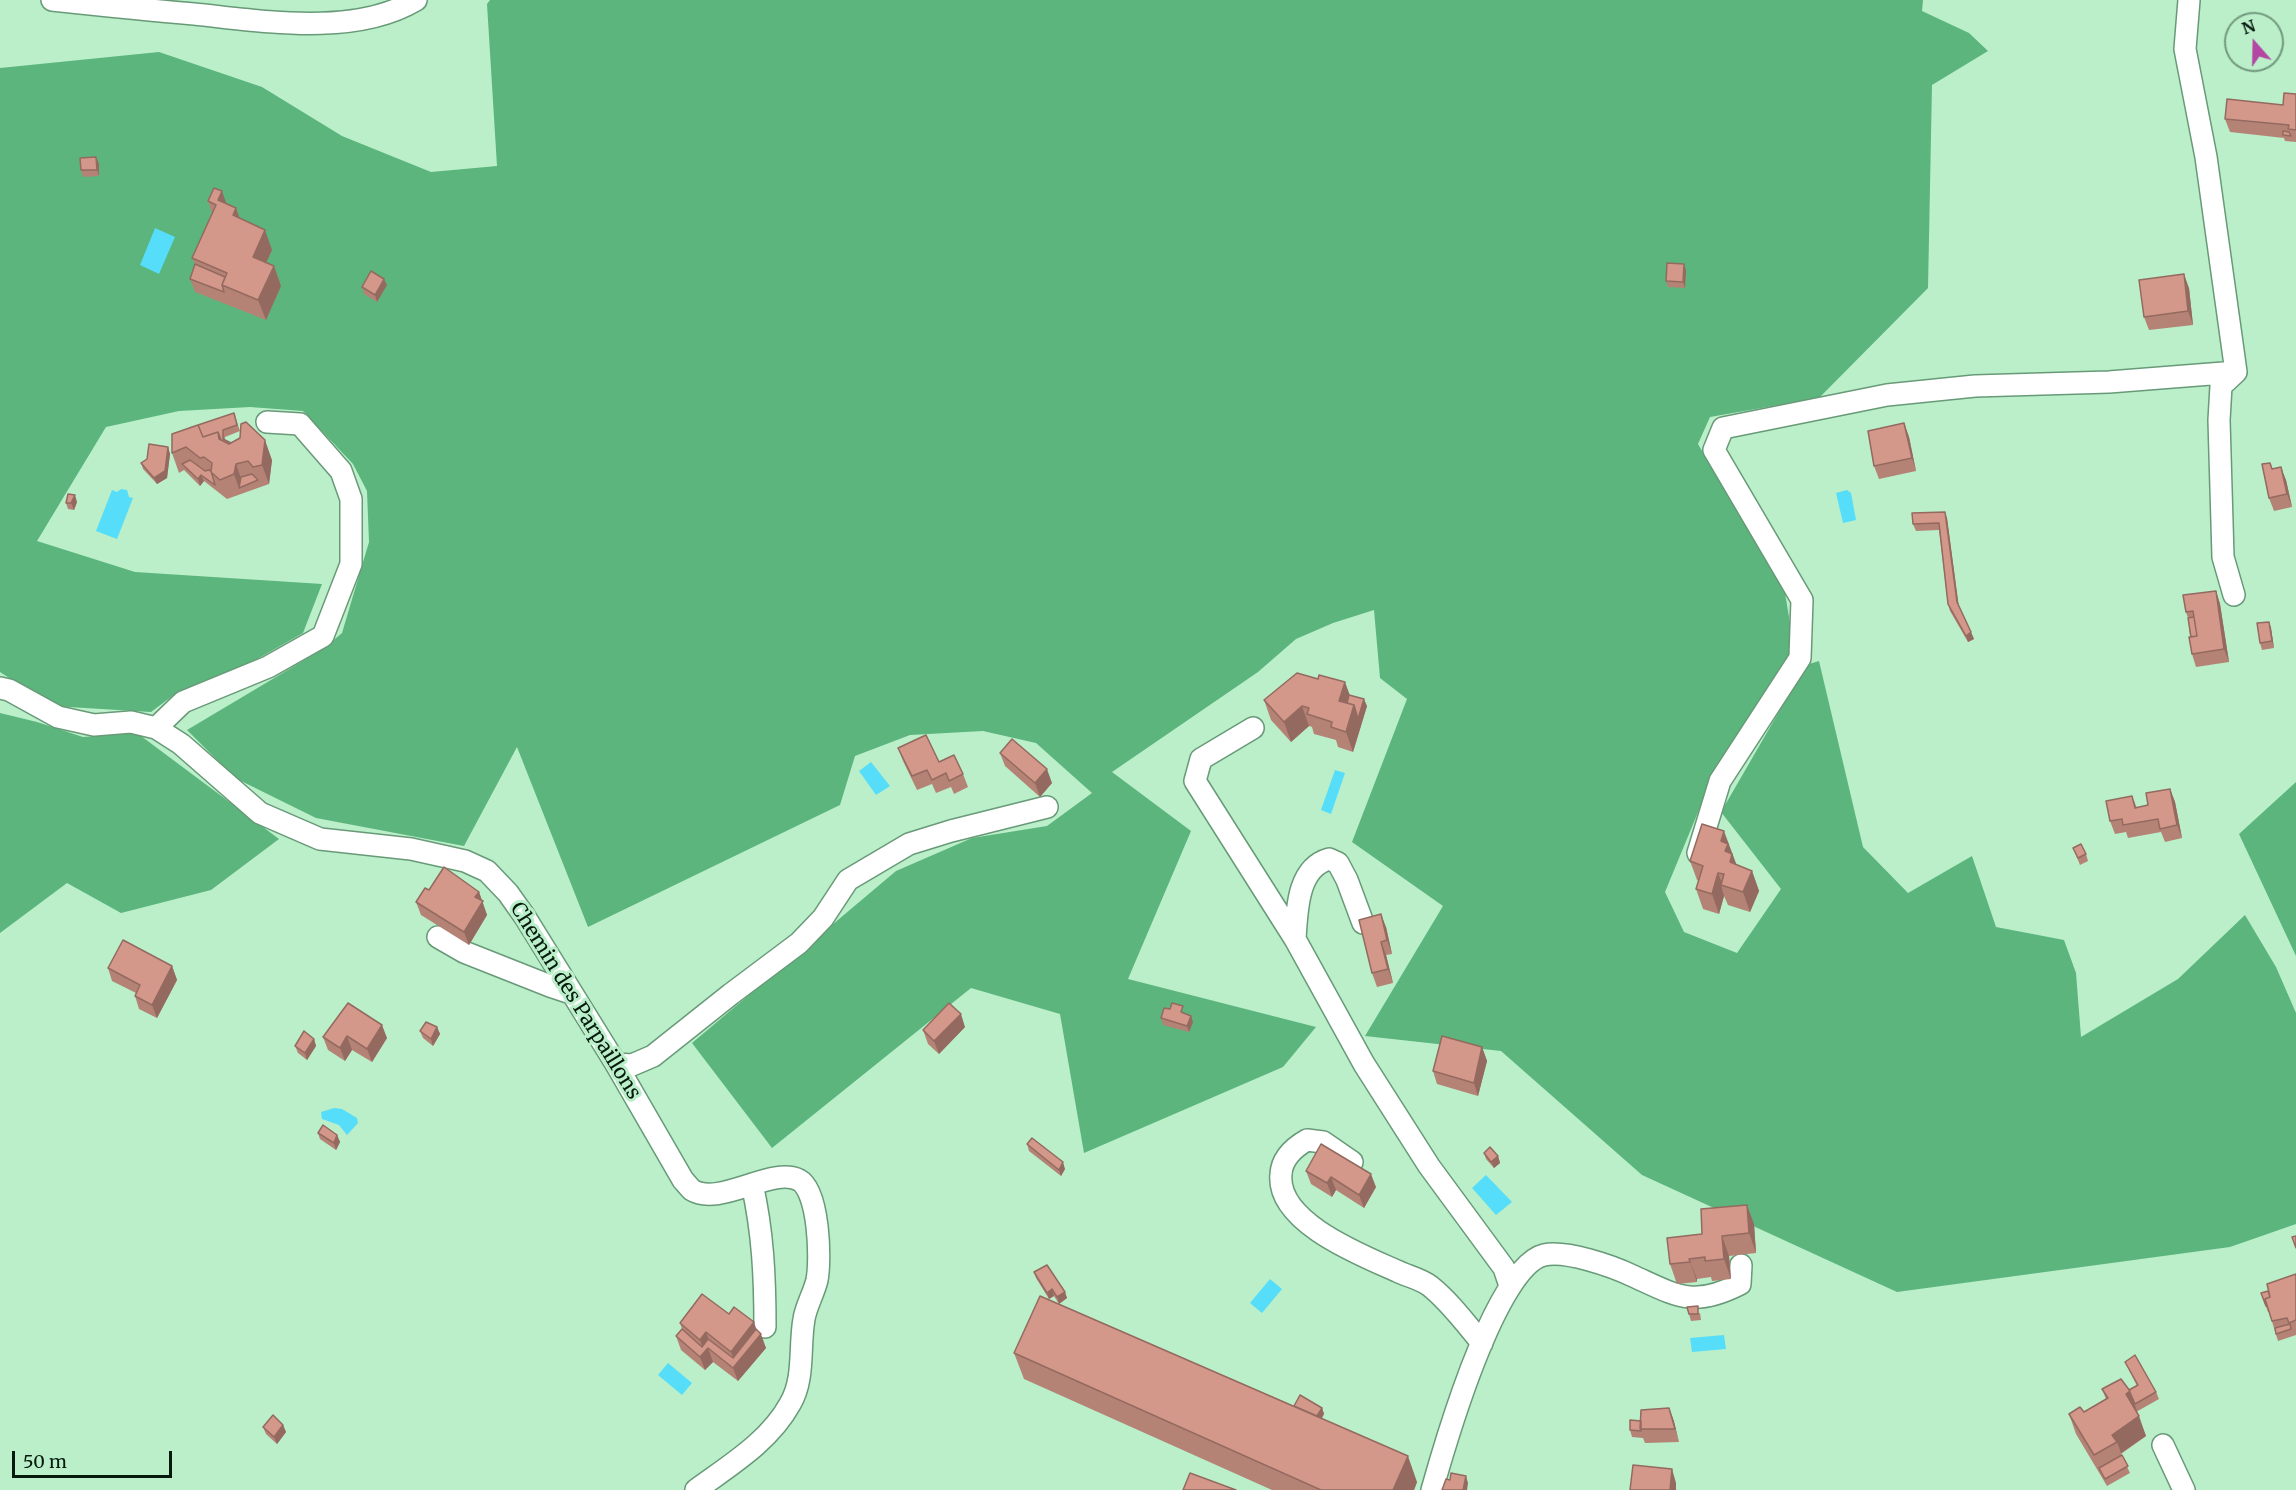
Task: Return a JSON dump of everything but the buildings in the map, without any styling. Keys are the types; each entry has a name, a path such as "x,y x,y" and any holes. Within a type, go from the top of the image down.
{"street":[{"path":"52,0 319,25 368,18 416,0"},
{"path":"2189,0 2185,49 2206,157 2236,372"},
{"path":"2234,595 2223,557 2219,420 2221,386 2236,372"},
{"path":"1695,863 1720,781 1800,658 1802,600 1714,450 1724,428 1887,395 1931,390 1974,386 2109,382 2236,372"},
{"path":"156,728 183,702 268,667 323,636 351,564 351,499 340,471 300,424 267,422"},
{"name":"Chemin des Parpaillons","path":"0,688 9,690 58,717 94,725 131,722 156,728 182,744 260,813 320,839 411,849 465,861 487,871 513,901 616,1064 683,1179 693,1190 713,1194 785,1176 799,1180 809,1189 818,1234 817,1280 804,1318 800,1376 791,1404 748,1453 696,1490"},
{"path":"1253,728 1201,759 1195,782 1295,939 1364,1064 1430,1166 1504,1268 1510,1286"},
{"path":"616,1064 632,1065 653,1056 799,943 823,918 848,880 858,874 909,844 1047,807"},
{"path":"1295,939 1298,904 1306,878 1319,862 1329,859 1338,863 1363,922"},
{"path":"438,937 464,952 572,993"},
{"path":"1352,1162 1323,1142 1307,1140 1301,1143 1282,1164 1280,1185 1287,1203 1300,1217 1341,1245 1428,1285 1461,1316 1482,1343"},
{"path":"752,1184 758,1208 765,1268 765,1327"},
{"path":"1432,1490 1453,1416 1482,1343 1510,1286 1522,1269 1544,1255 1569,1256 1611,1266 1673,1294 1695,1299 1719,1294 1740,1284 1740,1265"},
{"path":"2163,1446 2184,1490"}],"green space":[{"path":"490,0 1923,0 1922,11 1969,33 1988,51 1932,85 1928,288 1819,398 1710,417 1698,444 1785,593 1794,647 1713,776 1665,892 1684,932 1737,953 1781,889 1721,812 1806,665 1819,661 1863,847 1908,893 1972,856 1996,927 2064,940 2076,973 2081,1037 2178,979 2245,915 2276,967 2296,1013 2296,1224 2230,1247 1897,1292 1642,1175 1501,1051 1365,1036 1443,906 1352,842 1407,699 1380,678 1374,610 1333,623 1296,639 1258,672 1112,772 1191,831 1128,979 1316,1027 1283,1067 1084,1153 1060,1014 971,988 772,1148 692,1043 896,871 972,838 1047,826 1092,793 1036,743 983,731 910,735 855,756 840,805 588,927 517,747 464,846 316,818 235,778 187,730 323,649 342,633 369,542 367,491 353,464 303,411 250,407 179,411 106,427 37,541 135,572 322,584 303,633 229,675 175,694 151,712 52,706 0,672 0,68 159,52 262,87 342,136 431,172 497,166 487,4"},
{"path":"0,713 83,737 137,733 279,839 211,890 121,913 67,883 0,933"},
{"path":"2296,782 2296,956 2239,834"}],"water":[{"path":"155,228 175,237 159,274 140,265"},
{"path":"121,489 127,490 129,497 133,498 117,539 96,531 112,490 117,492"},
{"path":"1847,490 1851,493 1856,520 1843,523 1836,493"},
{"path":"871,762 890,786 876,795 859,771"},
{"path":"1335,770 1345,773 1331,814 1321,810"},
{"path":"334,1108 342,1109 357,1118 358,1123 347,1135 339,1125 322,1119 321,1112"},
{"path":"1486,1175 1512,1202 1496,1215 1472,1188"},
{"path":"1270,1279 1282,1289 1262,1313 1250,1303"},
{"path":"1724,1335 1726,1349 1692,1352 1690,1338"},
{"path":"668,1363 692,1383 682,1395 658,1375"}]}
